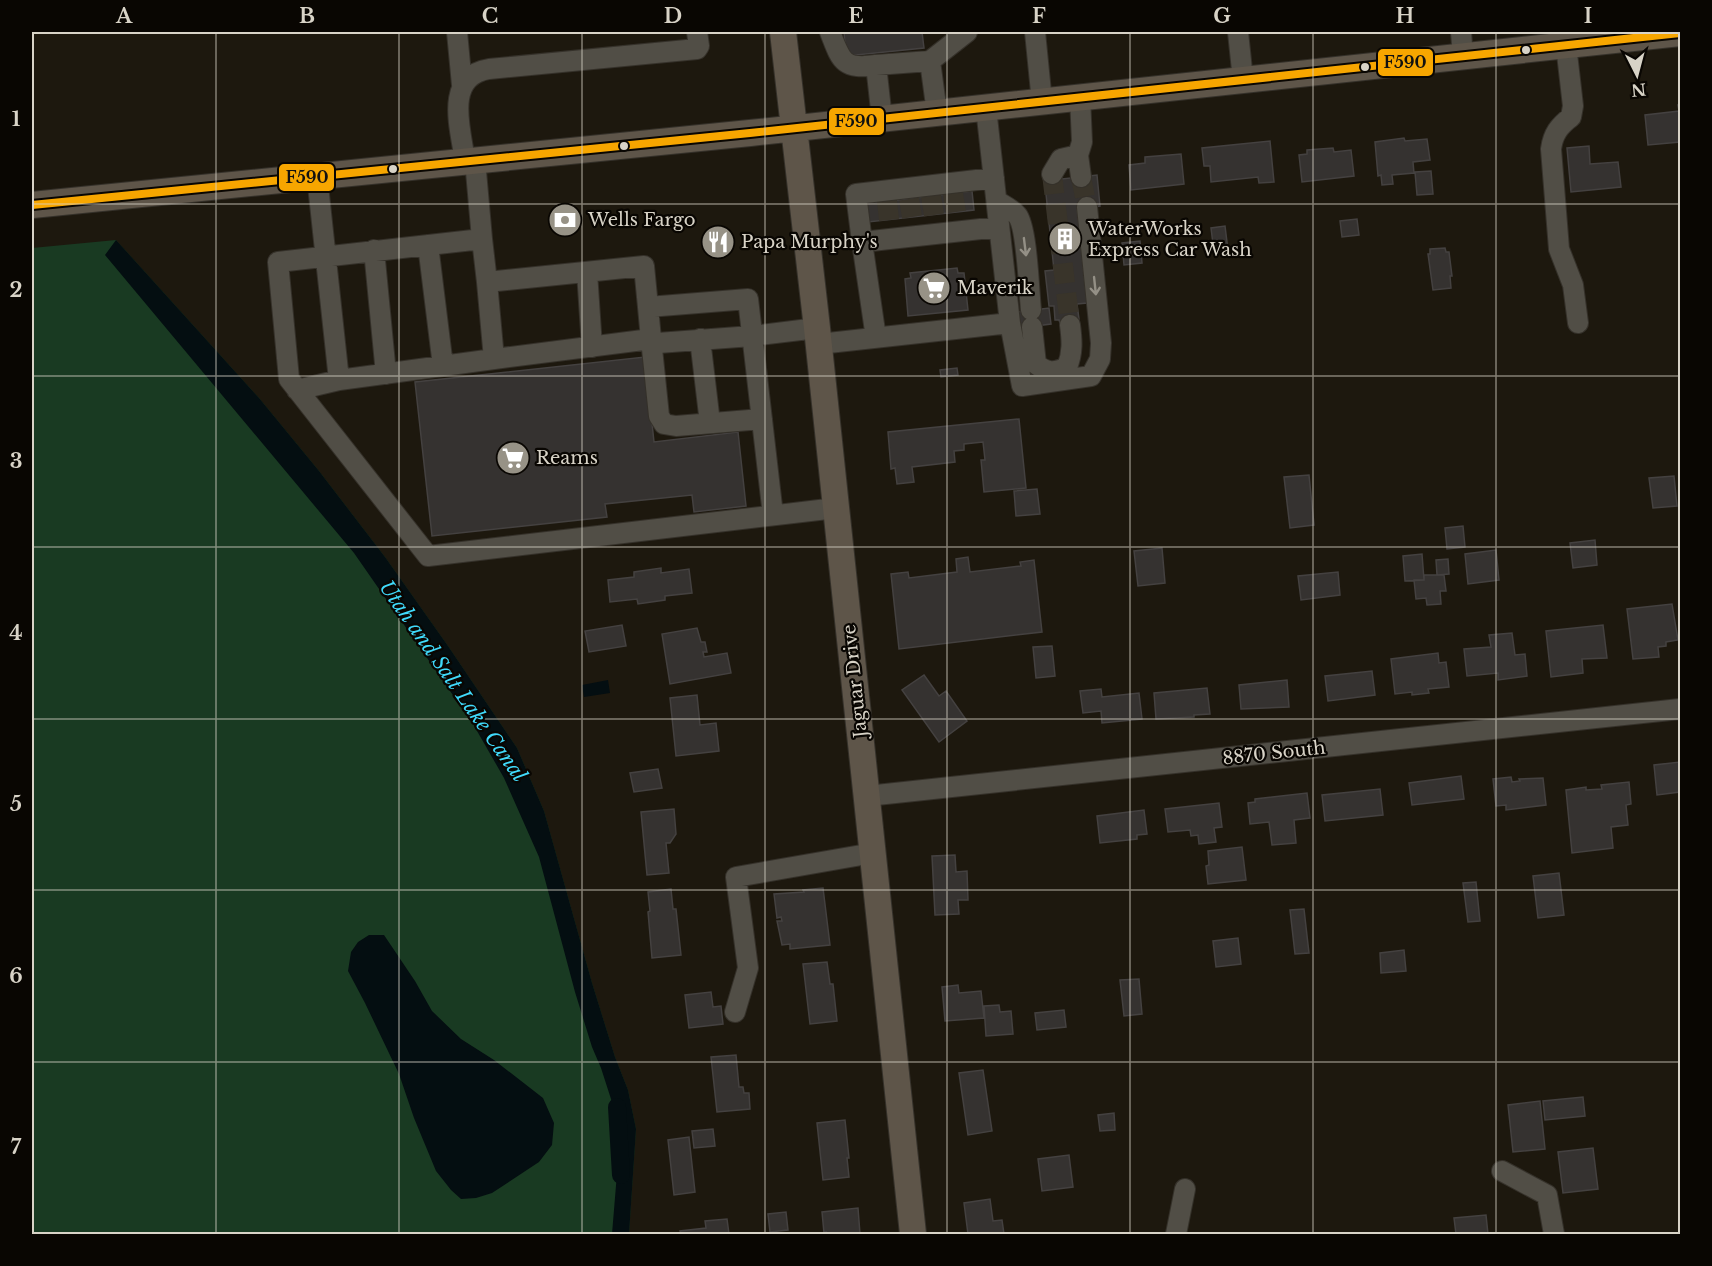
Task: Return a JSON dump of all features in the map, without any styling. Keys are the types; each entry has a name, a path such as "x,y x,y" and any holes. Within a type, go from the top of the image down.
{"main road":[{"name":"Jaguar Drive","path":"783,32 818,336 913,1234"},
{"path":"32,205 1243,80 1462,44 1566,45 1680,33"}],"street":[{"path":"457,32 462,85 458,106 470,161 482,238 494,359"},
{"path":"462,85 475,74 489,69 697,49 699,46 698,32"},
{"path":"830,32 840,57 857,68 930,61 967,32"},
{"path":"1035,32 1042,102"},
{"path":"1238,32 1243,80"},
{"path":"1566,45 1574,106 1571,117 1552,137 1551,149 1559,249 1573,285 1578,323"},
{"path":"930,61 936,113"},
{"path":"876,65 882,119"},
{"path":"1080,97 1082,142 1078,155 1081,177"},
{"path":"986,108 999,227 1029,322 1036,364 1046,372 1057,372 1066,367 1071,358 1070,325"},
{"path":"1052,174 1061,159 1078,155"},
{"path":"318,176 339,380"},
{"path":"876,338 855,194 888,212 955,205 994,178"},
{"path":"997,201 1016,214 1021,222 1028,277 1029,322 1022,386 1090,376 1100,359 1101,343 1087,207"},
{"path":"862,242 888,212 933,207 955,205 999,227"},
{"path":"482,238 278,262 289,380 428,556 836,508"},
{"path":"428,244 443,366"},
{"path":"374,250 386,374"},
{"path":"487,282 644,266 659,416 664,424 676,426 762,419"},
{"path":"587,272 591,347"},
{"path":"648,307 748,299 773,515"},
{"path":"297,390 339,380 651,339 658,343 753,336 876,338 1029,322"},
{"path":"700,339 710,423"},
{"name":"8870 South","path":"867,796 1680,709"},
{"path":"735,1012 748,969 736,877 873,853"},
{"path":"1502,1172 1547,1195 1554,1234"},
{"path":"1176,1234 1185,1190"}],"green space":[{"path":"116,240 259,398 319,471 385,557 517,748 544,811 592,983 628,1090 636,1129 629,1234 32,1234 32,248"}],"water":[{"path":"116,240 259,398 319,471 385,557 517,748 544,811 592,983 628,1090 636,1129 629,1234 612,1234 619,1133 611,1099 575,992 539,857 504,778 473,724 354,553 105,255"},
{"path":"608,680 610,693 584,697 582,685"},
{"path":"369,935 384,935 432,1011 461,1039 494,1060 543,1098 554,1123 552,1145 539,1162 492,1193 476,1198 461,1199 436,1171 399,1074 348,971 351,952 358,942"}],"building":[{"path":"844,32 922,32 924,48 846,56"},
{"path":"1678,105 1680,105 1680,142 1648,145 1645,115 1679,111"},
{"path":"1404,138 1405,141 1427,139 1430,160 1413,162 1414,173 1392,175 1393,184 1382,185 1381,175 1378,176 1375,142"},
{"path":"1270,141 1274,182 1259,183 1258,177 1211,182 1210,166 1204,166 1202,148"},
{"path":"1589,146 1590,164 1618,162 1621,187 1571,192 1567,148"},
{"path":"1333,148 1334,152 1351,150 1354,176 1302,182 1299,155 1307,154 1307,150"},
{"path":"1181,154 1184,184 1131,190 1129,165 1145,163 1145,157"},
{"path":"1431,171 1433,194 1417,195 1415,172"},
{"name":"WaterWorks Express Car Wash","path":"1061,173 1062,179 1097,175 1100,206 1077,209 1087,303 1077,304 1079,319 1061,326 1059,320 1055,320 1054,306 1049,306 1045,271 1054,270 1044,175"},
{"path":"972,191 974,210 868,222 866,204"},
{"path":"1357,219 1359,235 1342,237 1340,221"},
{"path":"1225,226 1228,250 1214,252 1211,228"},
{"path":"1140,241 1142,263 1124,265 1122,243"},
{"path":"1445,248 1446,252 1449,252 1451,288 1433,290 1428,254 1430,254 1430,249"},
{"path":"957,268 958,273 964,273 968,310 908,316 905,279 911,278 910,273"},
{"path":"1049,308 1051,324 1020,328 1018,312"},
{"path":"645,357 654,442 738,432 746,506 694,512 692,495 605,504 607,517 432,536 415,382"},
{"path":"957,368 958,375 941,377 940,370"},
{"path":"1019,419 1026,488 984,492 981,460 985,460 983,442 964,444 964,450 954,451 955,462 912,467 914,482 897,484 895,468 891,469 888,432"},
{"path":"1309,475 1314,525 1290,528 1284,477"},
{"path":"1674,476 1677,506 1653,508 1649,478"},
{"path":"1037,489 1040,514 1016,516 1014,491"},
{"path":"1463,526 1465,547 1447,549 1445,528"},
{"path":"1595,540 1597,565 1573,568 1570,543"},
{"path":"1162,548 1165,583 1138,586 1134,551"},
{"path":"1496,550 1499,580 1468,584 1465,554"},
{"path":"1422,554 1424,580 1405,581 1403,556"},
{"path":"968,557 970,572 1021,566 1020,562 1034,560 1042,632 899,649 891,574 908,572 909,578 957,572 956,559"},
{"path":"1448,559 1449,574 1437,575 1436,560"},
{"path":"661,568 661,573 689,569 692,593 665,596 665,600 638,604 637,599 610,602 608,580 634,577 634,572"},
{"path":"1338,572 1340,595 1301,600 1298,576"},
{"path":"1424,575 1444,575 1446,591 1440,591 1441,604 1427,605 1426,598 1416,599 1414,580 1424,580"},
{"path":"1672,604 1678,640 1666,642 1666,646 1658,647 1659,657 1633,659 1627,609"},
{"path":"622,625 626,646 589,652 585,631"},
{"path":"1603,625 1607,658 1582,659 1583,673 1551,677 1546,631"},
{"path":"697,628 701,642 705,642 707,652 703,652 704,657 727,653 731,673 670,684 662,634"},
{"path":"1512,633 1515,655 1525,654 1527,676 1498,680 1498,673 1467,676 1464,649 1491,647 1489,635"},
{"path":"1052,646 1055,676 1036,678 1033,647"},
{"path":"1438,653 1439,663 1446,662 1449,687 1428,689 1429,693 1395,694 1391,659"},
{"path":"1372,671 1375,695 1328,701 1325,676"},
{"path":"924,675 939,696 946,691 967,721 939,742 902,690"},
{"path":"1287,680 1289,707 1241,709 1239,685"},
{"path":"1207,688 1210,714 1156,719 1154,693"},
{"path":"1101,689 1102,697 1139,693 1142,719 1102,723 1101,711 1083,713 1080,691"},
{"path":"697,695 700,725 716,723 719,751 676,756 670,698"},
{"path":"1680,762 1680,792 1657,795 1654,765"},
{"path":"658,769 662,788 634,792 630,773"},
{"path":"1461,776 1464,799 1412,805 1409,783"},
{"path":"1511,777 1512,782 1520,781 1519,779 1543,778 1546,805 1506,810 1506,805 1496,806 1493,779"},
{"path":"1629,782 1631,804 1626,805 1628,825 1611,827 1613,848 1572,853 1566,790 1586,787 1586,790 1602,789 1601,785"},
{"path":"1380,789 1383,815 1325,821 1322,795"},
{"path":"1307,793 1310,818 1294,820 1296,843 1272,845 1269,822 1250,824 1248,803 1255,802 1255,799"},
{"path":"1219,803 1222,827 1214,828 1216,842 1199,844 1198,835 1191,836 1190,830 1168,832 1165,809"},
{"path":"674,809 676,834 670,843 666,843 669,873 647,875 641,812"},
{"path":"1144,810 1147,834 1137,835 1137,839 1100,843 1097,816"},
{"path":"1242,847 1246,880 1208,884 1206,866 1209,865 1208,851"},
{"path":"955,855 956,872 967,871 968,900 958,900 959,914 935,915 932,856"},
{"path":"1559,873 1564,915 1538,918 1533,876"},
{"path":"1476,882 1480,921 1468,922 1463,883"},
{"path":"823,888 830,945 790,949 790,944 782,945 777,921 782,921 781,917 777,918 774,894"},
{"path":"671,889 673,909 676,909 681,955 652,958 648,892"},
{"path":"1304,909 1309,953 1295,954 1290,910"},
{"path":"1238,938 1241,964 1216,967 1213,941"},
{"path":"1404,950 1406,971 1381,973 1380,953"},
{"path":"827,962 830,984 833,984 837,1021 810,1024 803,964"},
{"path":"1139,979 1142,1014 1124,1016 1120,980"},
{"path":"958,985 959,993 981,991 984,1018 945,1021 942,987"},
{"path":"711,992 713,1007 721,1006 723,1024 689,1028 685,995"},
{"path":"999,1005 1000,1012 1011,1011 1013,1034 986,1036 984,1006"},
{"path":"1064,1010 1066,1027 1037,1030 1035,1013"},
{"path":"736,1055 739,1087 743,1087 744,1093 749,1093 750,1109 717,1112 711,1057"},
{"path":"983,1070 992,1131 968,1135 959,1073"},
{"path":"1583,1097 1585,1116 1545,1120 1543,1101"},
{"path":"1540,1101 1545,1149 1513,1152 1508,1105"},
{"path":"1114,1113 1115,1130 1100,1131 1098,1115"},
{"path":"845,1120 849,1177 823,1180 817,1123"},
{"path":"713,1129 715,1146 694,1148 692,1131"},
{"path":"689,1137 695,1192 674,1195 668,1140"},
{"path":"1593,1148 1598,1189 1563,1193 1558,1152"},
{"path":"1069,1155 1073,1187 1042,1191 1038,1159"},
{"path":"990,1199 993,1221 1002,1220 1004,1234 968,1234 964,1203"},
{"path":"858,1208 860,1234 824,1233 822,1212"},
{"path":"786,1212 788,1230 770,1232 768,1214"},
{"path":"1486,1215 1488,1234 1456,1234 1454,1218"},
{"path":"727,1219 729,1234 681,1234 680,1231 706,1228 705,1221"}],"waterway":[{"name":"Utah and Salt Lake Canal","path":"617,1107 621,1175"}],"tunnel":[{"path":"1052,174 1070,325"},
{"path":"1081,177 1087,207"},
{"path":"953,193 956,212"},
{"path":"931,196 934,215"},
{"path":"909,199 912,217"},
{"path":"887,201 889,220"}],"transit line":[{"name":"F590","path":"32,205 750,133 1680,33"}],"place":[{"name":"Wells Fargo","path":"565,220"},
{"name":"WaterWorks Express Car Wash","path":"1065,239"},
{"name":"Papa Murphy's","path":"718,242"},
{"name":"Maverik","path":"934,288"},
{"name":"Reams","path":"513,458"}]}
